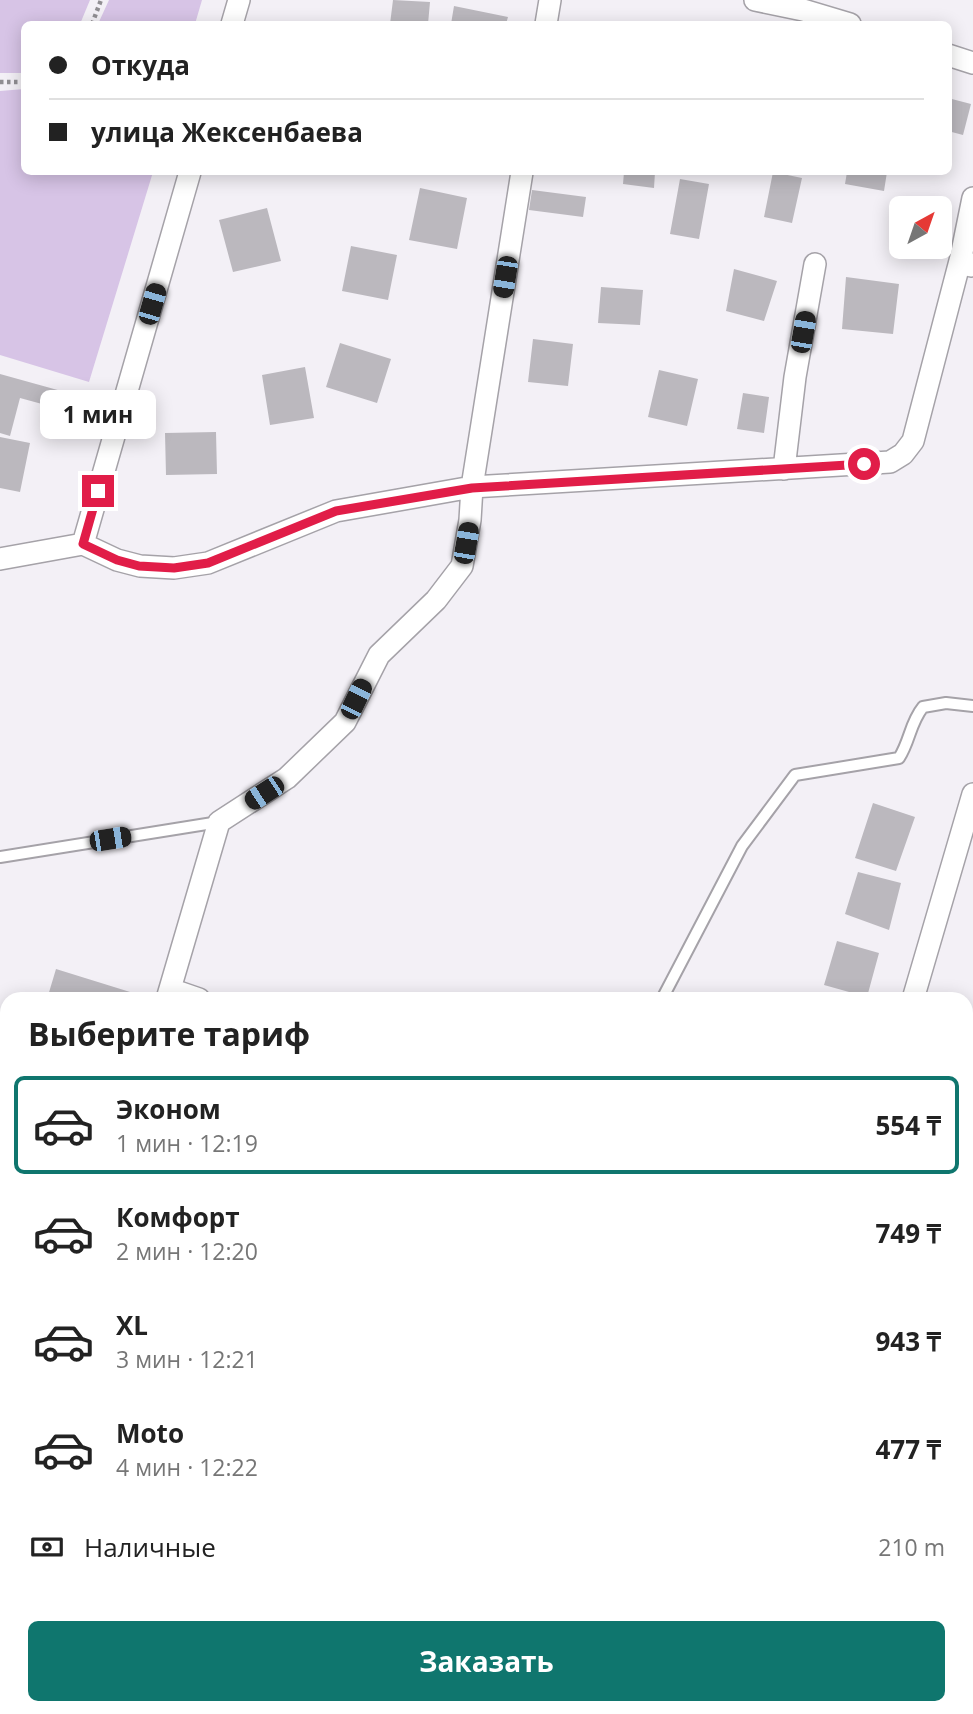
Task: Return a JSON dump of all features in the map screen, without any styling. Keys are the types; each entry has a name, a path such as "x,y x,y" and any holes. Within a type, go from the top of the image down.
{"street":[{"path":"233,21 239,0"},
{"path":"546,21 550,0"},
{"path":"755,0 839,21"},
{"path":"952,56 973,63"},
{"path":"83,544 189,175"},
{"path":"169,992 219,822 287,778 345,722 379,655 436,600 462,566 522,175"},
{"path":"0,559 83,544 117,560 139,566 174,568 208,563 336,511 472,488 890,463 903,454 913,441 967,262 973,198"},
{"path":"784,469 795,377 815,264"},
{"path":"915,992 973,794"}],"lane":[{"path":"666,992 742,846 795,775 899,758 906,747 913,720 923,707 946,703 973,706"},
{"path":"0,857 219,822"}],"path":[{"path":"93,21 102,0"},
{"path":"0,82 21,82"}],"shaded area":[{"path":"0,0 90,0 81,21 21,21 21,73 0,73"},
{"path":"109,0 202,0 196,21 99,21"},
{"path":"21,89 21,175 152,175 89,382 0,355 0,91"}],"building":[{"path":"393,0 430,2 428,21 390,21"},
{"path":"454,6 508,17 507,21 452,21"},
{"path":"952,99 971,104 963,135 952,132"},
{"path":"624,175 655,175 654,188 623,184"},
{"path":"772,175 802,178 792,223 764,217"},
{"path":"846,175 887,175 884,191 845,184"},
{"path":"680,179 709,184 699,239 670,234"},
{"path":"420,188 467,198 457,249 409,240"},
{"path":"532,190 586,197 583,217 529,210"},
{"path":"267,208 281,261 233,272 219,220"},
{"path":"351,246 397,255 388,300 342,291"},
{"path":"734,269 777,281 764,321 726,311"},
{"path":"846,277 899,284 893,334 842,329"},
{"path":"601,287 643,290 640,325 598,323"},
{"path":"533,339 573,344 568,386 528,382"},
{"path":"340,343 391,359 377,403 326,387"},
{"path":"305,367 314,418 270,425 262,375"},
{"path":"659,370 698,379 687,426 648,417"},
{"path":"0,374 90,399 86,416 20,398 10,436 0,433"},
{"path":"743,393 769,397 764,433 737,429"},
{"path":"216,432 217,474 166,475 165,433"},
{"path":"0,437 30,443 20,492 0,488"},
{"path":"873,803 915,817 896,871 855,858"},
{"path":"858,872 901,883 889,930 845,914"},
{"path":"837,941 879,953 868,992 849,992 824,985"},
{"path":"56,969 130,992 49,992"}],"route":[{"path":"98,491 83,544 117,560 139,566 174,568 208,563 336,511 472,488 864,464"}]}
